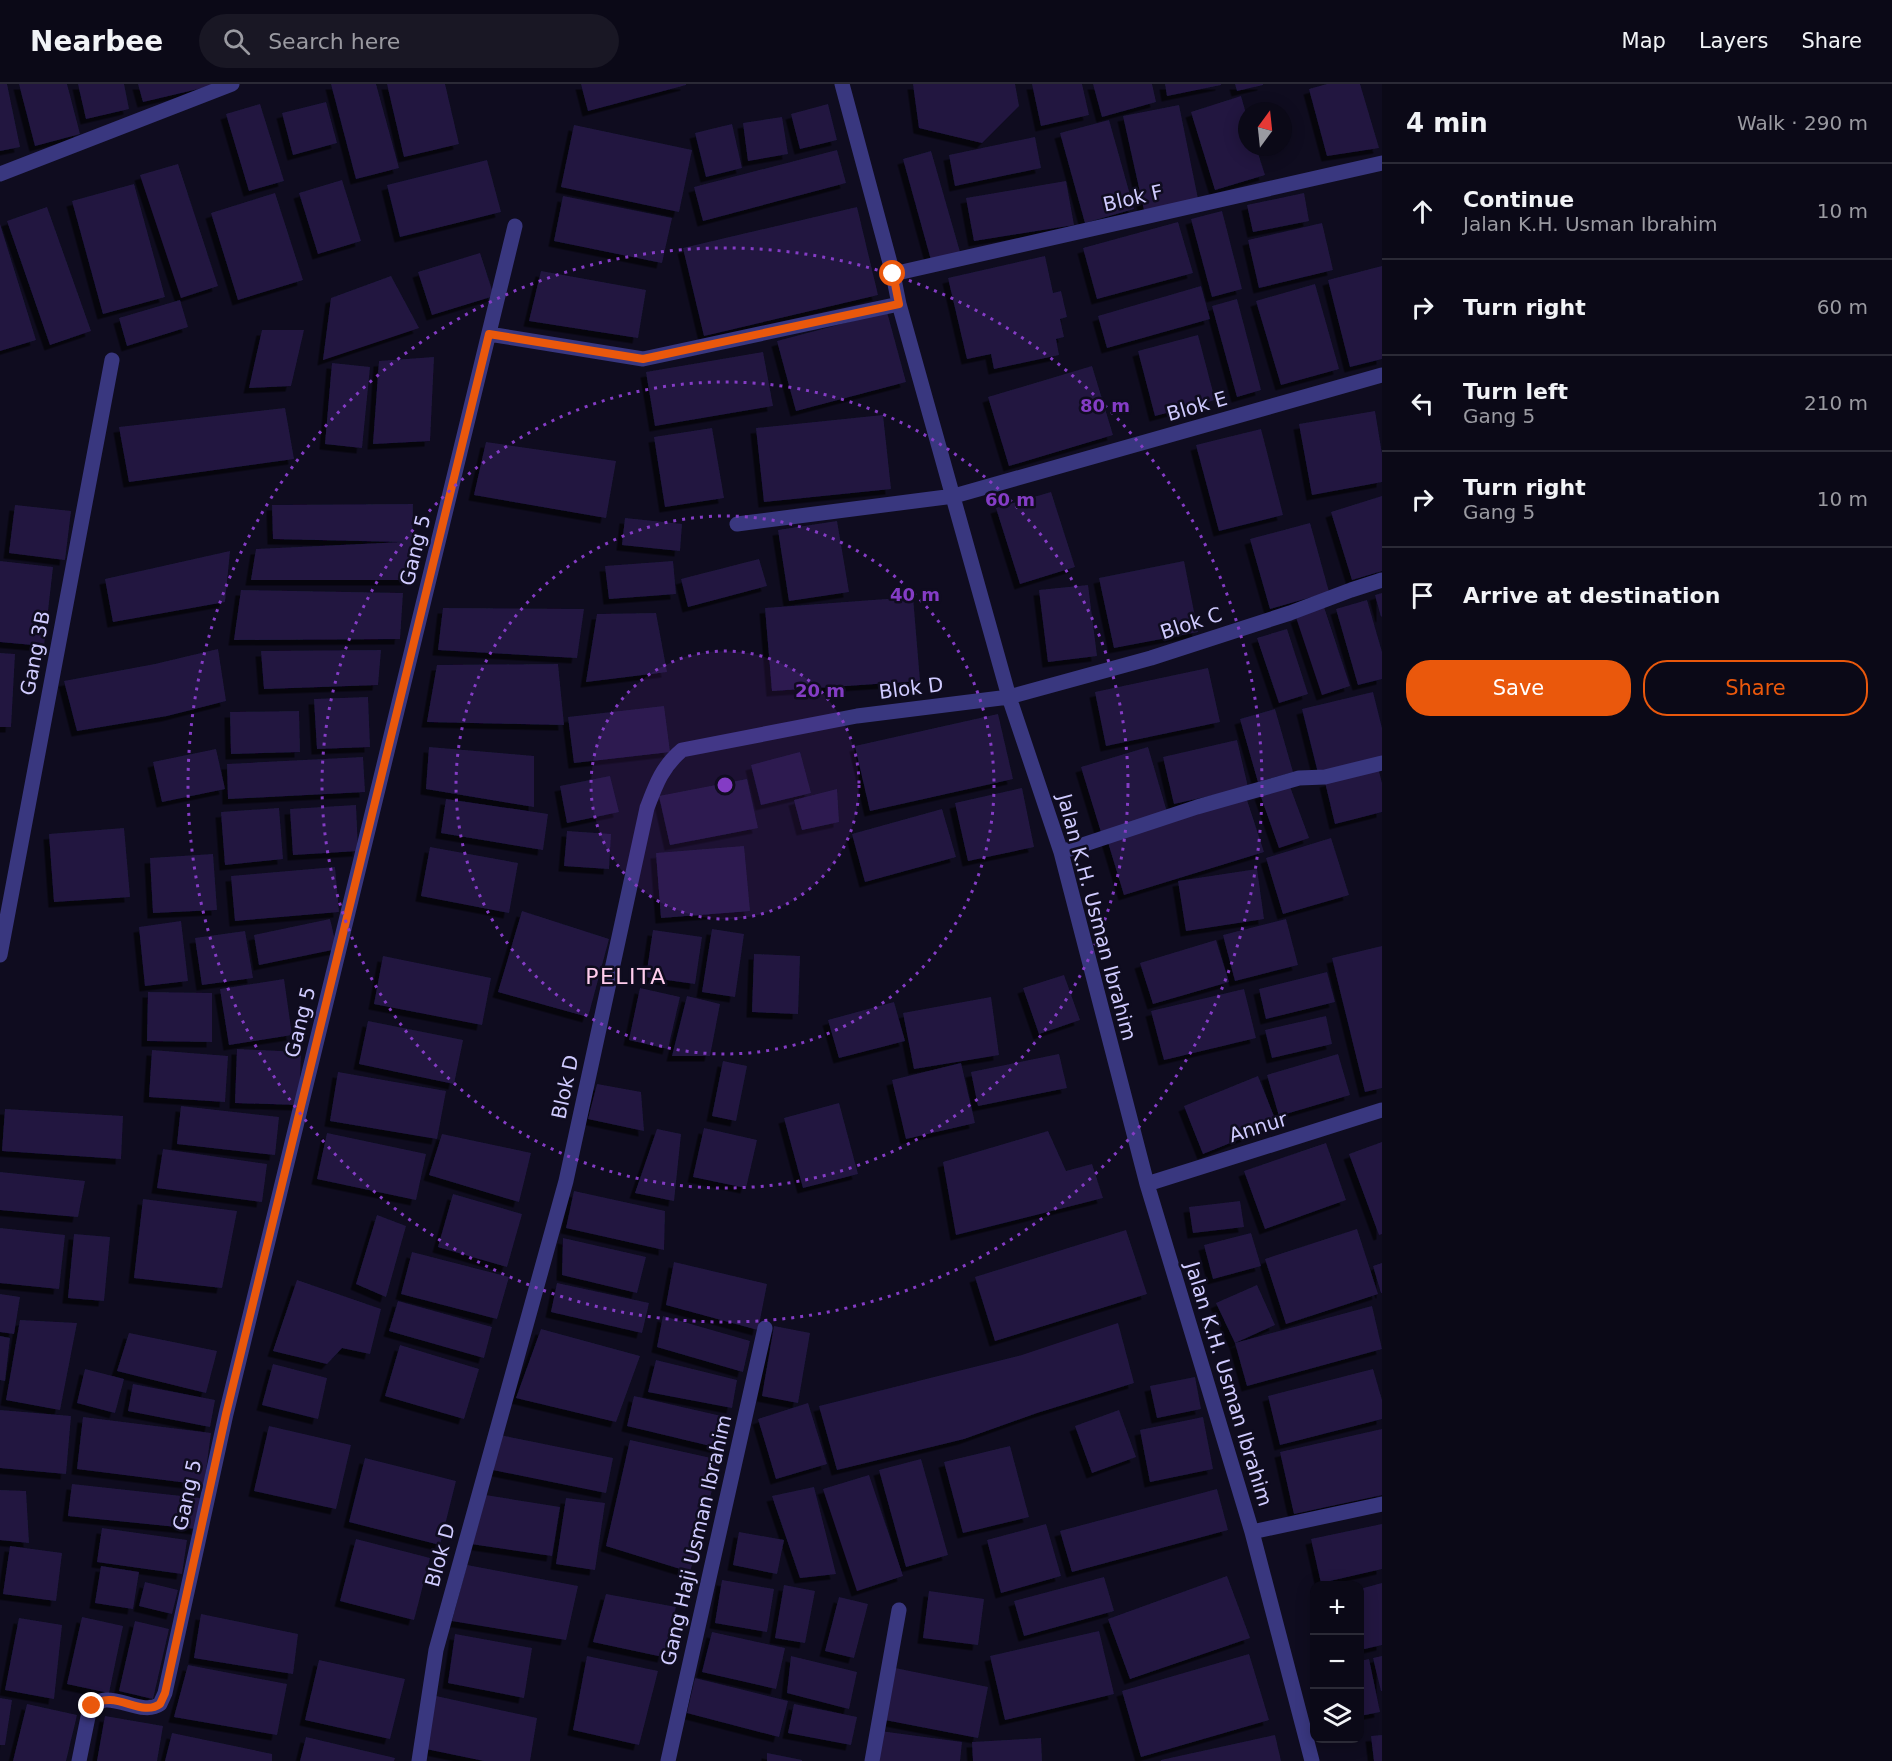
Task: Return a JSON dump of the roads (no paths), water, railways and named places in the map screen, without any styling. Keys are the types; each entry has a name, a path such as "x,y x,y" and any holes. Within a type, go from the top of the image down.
{"street":[{"path":"0,174 232,84"},
{"name":"Jalan K.H. Usman Ibrahim","path":"842,84 899,304 1009,697 1061,852 1147,1184 1252,1532 1312,1761"},
{"name":"Blok F","path":"893,274 1382,163"},
{"name":"Gang 5","path":"79,1761 88,1712 97,1702 110,1700 150,1708 160,1704 165,1693 226,1414 515,226"},
{"path":"489,334 643,359 899,304"},
{"name":"Gang 3B","path":"0,955 112,360"},
{"name":"Blok E","path":"737,524 954,496 1382,375"},
{"name":"Blok C","path":"1009,697 1151,658 1290,613 1382,580"},
{"name":"Blok D","path":"419,1761 436,1650 566,1181 647,808 659,778 669,761 682,750 857,716 1009,697"},
{"path":"1061,852 1176,813 1299,778 1325,777 1382,763"},
{"name":"Annur","path":"1147,1184 1382,1110"},
{"name":"Gang Haji Usman Ibrahim","path":"669,1761 765,1329"},
{"path":"1252,1532 1382,1504"},
{"path":"872,1761 899,1610"}],"district":[{"name":"PELITA","path":"626,976"}]}
